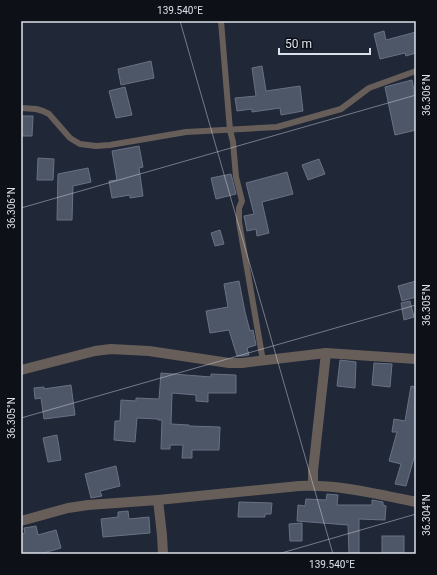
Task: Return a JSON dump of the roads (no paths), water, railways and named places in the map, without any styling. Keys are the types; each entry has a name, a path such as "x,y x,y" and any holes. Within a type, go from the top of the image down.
{"street":[{"path":"21,370 95,351 111,349 149,351 229,363 262,361 326,353 416,359"},
{"path":"313,485 313,471 326,353"},
{"path":"21,521 88,504 158,500 313,485 338,487 416,502"},
{"path":"158,500 163,554"}],"lane":[{"path":"221,21 230,130 233,142 236,177 242,201 239,208 239,222 262,361"},
{"path":"21,108 36,109 49,114 70,138 80,144 96,146 110,145 186,132 277,127 341,109 369,88 416,71"}]}
